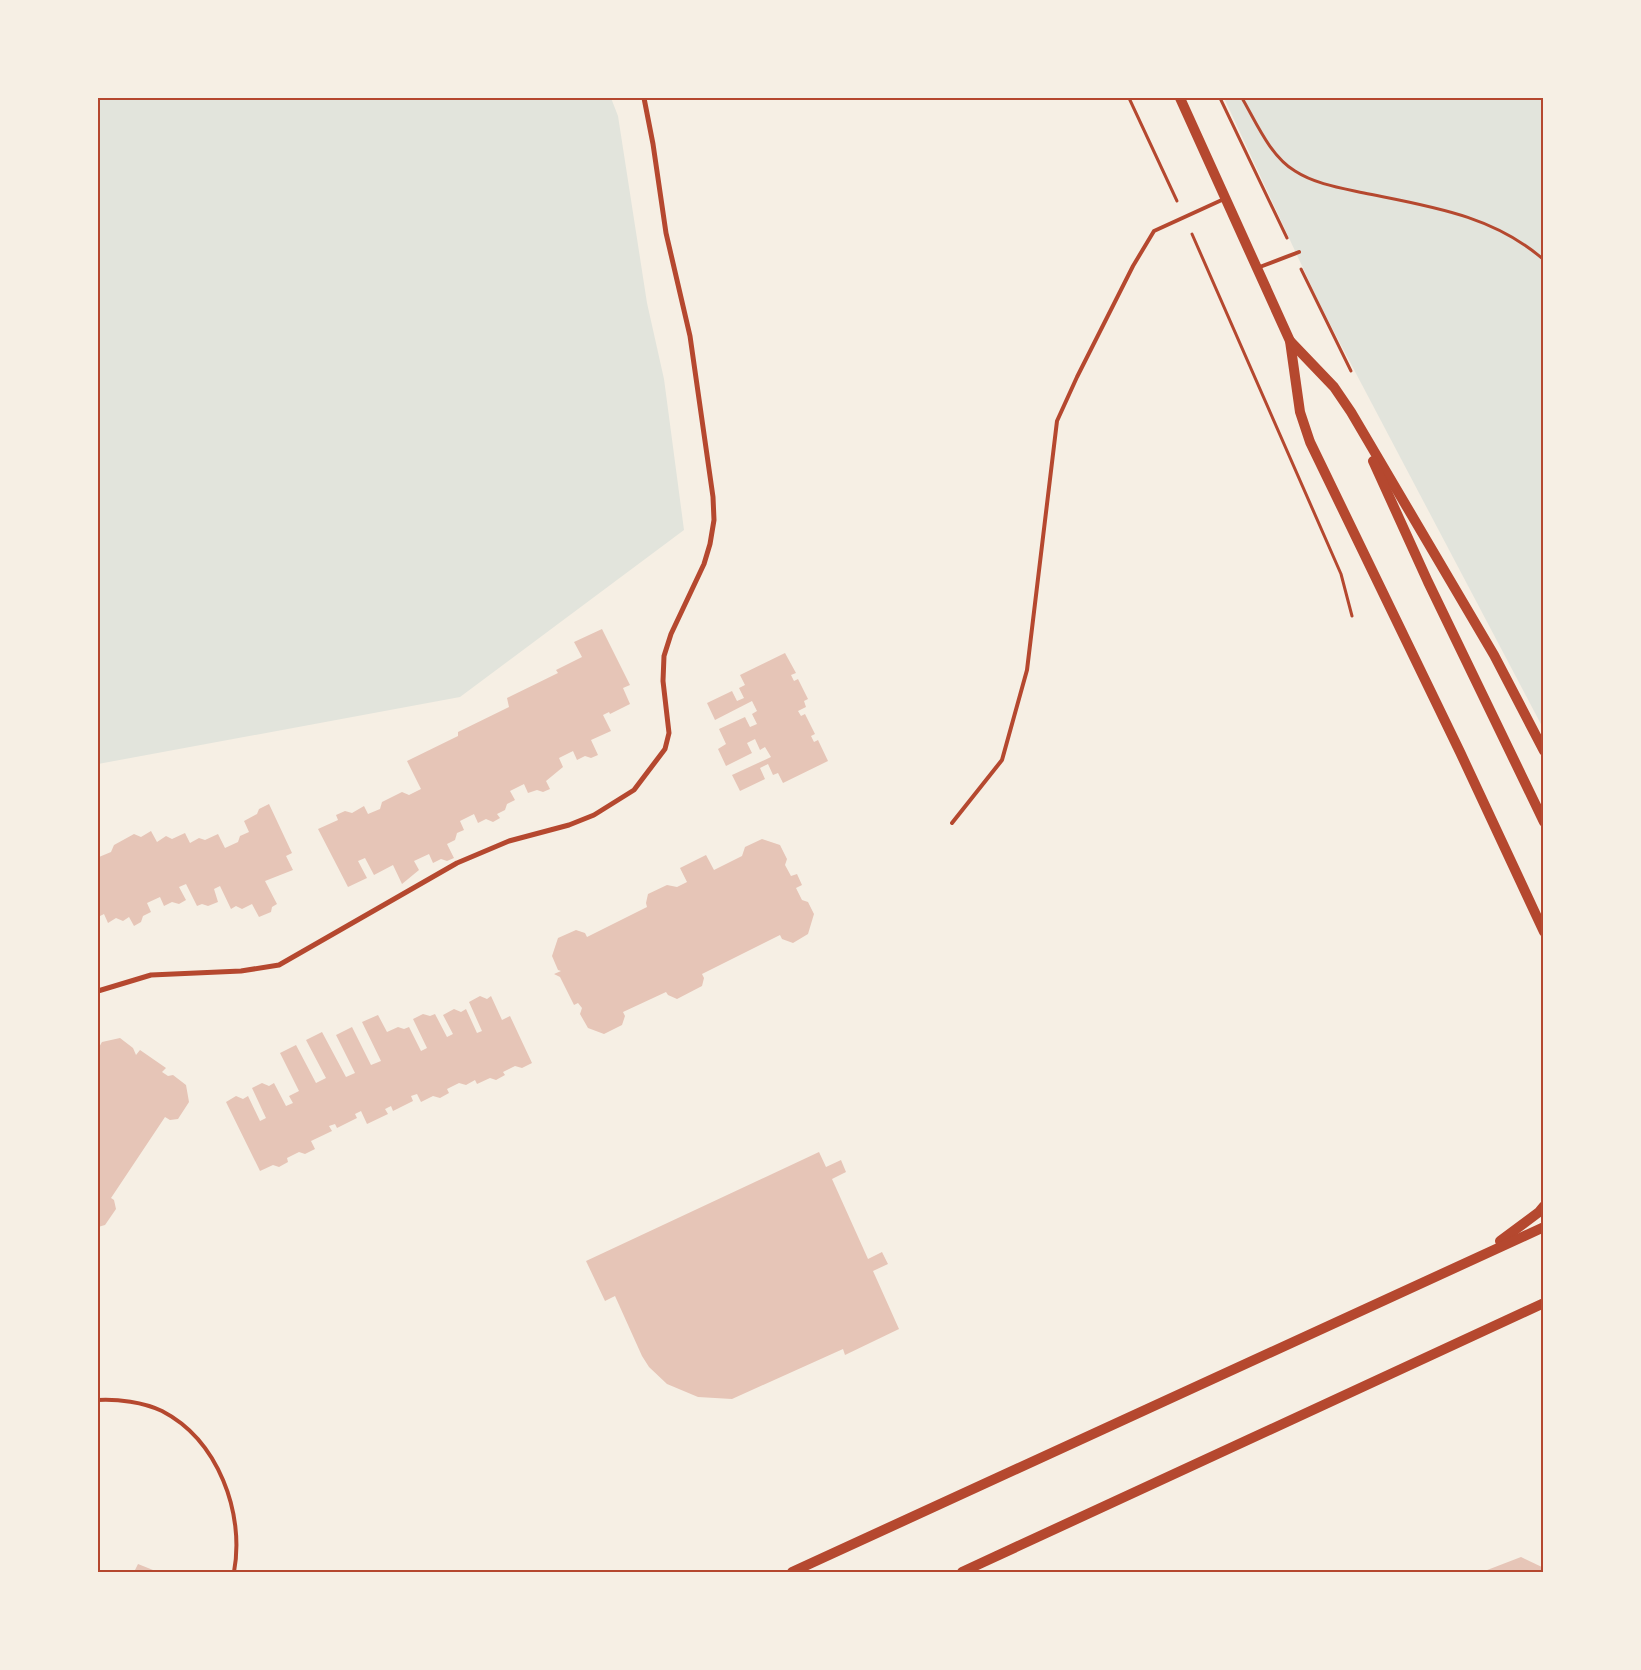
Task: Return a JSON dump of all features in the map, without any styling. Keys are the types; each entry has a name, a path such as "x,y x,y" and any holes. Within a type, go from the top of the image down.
{"main road":[{"path":"1180,98 1290,341 1300,412 1310,442 1460,752 1542,929 1544,939"},
{"path":"1290,341 1334,387 1351,412 1494,655 1544,751"},
{"path":"1351,412 1428,582 1544,822"},
{"path":"1454,1267 1497,1243 1544,1206"},
{"path":"792,1572 1544,1226"},
{"path":"962,1572 1544,1303"},
{"path":"1486,1331 1544,1311"}],"street":[{"path":"98,991 151,974 241,971 278,965 457,863 509,841 569,825 594,815 634,790 665,749 669,733 663,681 664,656 671,634 704,564 714,520 690,336 666,233 644,98"}],"lane":[{"path":"952,823 1002,760 1027,670 1058,421 1076,377 1154,231 1226,198"},
{"path":"1257,268 1299,252"},
{"path":"98,1400 134,1402 161,1410 181,1423 198,1438 224,1483 234,1513 237,1540 234,1572"}],"path":[{"path":"1129,98 1185,217 1341,574 1352,616"},
{"path":"1242,98 1279,158 1294,171 1334,186 1451,212 1478,221 1507,234 1544,260"}],"shaded area":[{"path":"98,98 611,98 618,116 647,303 664,379 684,530 460,697 98,764"},
{"path":"1224,98 1543,98 1543,728 1322,309"}],"building":[{"path":"602,629 630,685 623,688 630,704 610,714 609,712 603,715 611,731 591,740 598,755 591,758 585,756 577,760 573,751 559,758 563,767 546,781 550,789 543,792 537,790 528,793 524,784 510,791 515,800 507,804 505,810 497,814 500,818 493,822 486,819 478,823 474,814 460,821 464,830 457,833 455,840 447,844 454,858 447,861 441,859 433,863 429,854 414,861 419,870 402,884 393,865 374,875 365,858 358,861 367,878 348,887 318,829 338,820 336,815 345,811 352,813 364,806 368,814 380,809 382,802 402,792 409,795 421,789 407,761 458,736 458,732 509,707 507,698 558,673 556,670 582,657 574,642"},
{"path":"785,653 796,673 791,675 794,681 798,679 808,699 804,701 806,707 798,711 801,716 805,714 815,734 811,736 814,742 818,740 828,761 783,783 778,773 773,775 768,764 760,768 765,779 740,791 732,775 771,757 765,747 760,750 755,739 747,743 752,753 726,766 718,749 726,744 719,729 745,717 750,727 757,724 752,714 757,711 752,701 715,720 707,703 732,691 737,701 744,698 739,688 745,685 740,675"},
{"path":"269,804 292,853 286,856 293,870 265,881 277,904 272,907 271,912 259,917 252,904 242,909 236,906 231,909 220,886 214,889 218,902 208,906 202,904 197,906 186,884 179,887 186,900 179,904 172,902 164,906 160,897 147,903 151,912 143,916 141,922 134,926 129,917 123,921 116,918 108,923 104,914 98,917 98,854 99,857 111,852 114,845 134,834 141,837 151,831 157,842 166,836 172,839 185,833 190,843 199,838 205,840 218,834 225,848 238,842 240,836 249,832 244,821 257,814 259,809"},
{"path":"762,839 780,845 787,859 785,865 791,876 797,874 802,885 796,888 802,900 808,902 814,914 808,934 793,943 782,939 780,935 702,974 704,978 702,986 677,999 666,992 623,1012 625,1016 622,1025 604,1034 588,1028 580,1014 582,1008 578,1003 574,1005 560,977 554,974 561,971 558,970 552,956 558,938 576,930 585,933 587,937 647,907 648,894 667,885 677,887 687,882 680,868 706,855 714,870 742,856 745,847"},
{"path":"480,996 487,999 491,996 502,1020 510,1016 532,1063 522,1068 515,1066 503,1072 505,1075 496,1080 490,1078 477,1084 475,1080 466,1085 459,1083 447,1089 449,1093 440,1098 433,1096 421,1102 417,1094 411,1096 413,1101 393,1111 391,1106 385,1109 388,1114 367,1124 361,1111 355,1114 357,1118 337,1128 335,1124 329,1126 332,1131 311,1141 315,1149 305,1154 299,1152 287,1158 288,1162 279,1167 273,1165 260,1171 226,1102 236,1096 243,1099 248,1096 260,1121 266,1118 252,1088 262,1083 269,1086 274,1083 286,1106 293,1103 289,1096 299,1091 280,1053 296,1045 316,1083 326,1078 306,1040 322,1032 346,1077 355,1073 336,1035 352,1027 371,1065 381,1061 362,1022 378,1015 387,1032 398,1027 404,1029 409,1027 421,1051 427,1048 413,1019 423,1014 430,1016 435,1014 447,1037 453,1034 443,1015 454,1009 461,1012 466,1009 477,1033 482,1031 469,1002"},
{"path":"120,1038 133,1048 136,1055 140,1050 166,1068 162,1072 168,1076 173,1075 186,1085 189,1102 178,1119 170,1120 165,1117 111,1198 114,1200 116,1209 105,1225 98,1227 98,1049 102,1042"},
{"path":"819,1152 826,1167 841,1160 846,1172 832,1179 868,1259 882,1252 888,1264 873,1271 899,1329 845,1355 843,1349 732,1399 698,1397 667,1384 649,1367 642,1356 615,1296 605,1301 586,1261"},
{"path":"1521,1557 1544,1568 1544,1572 1482,1572"},
{"path":"138,1564 158,1572 134,1572"}]}
